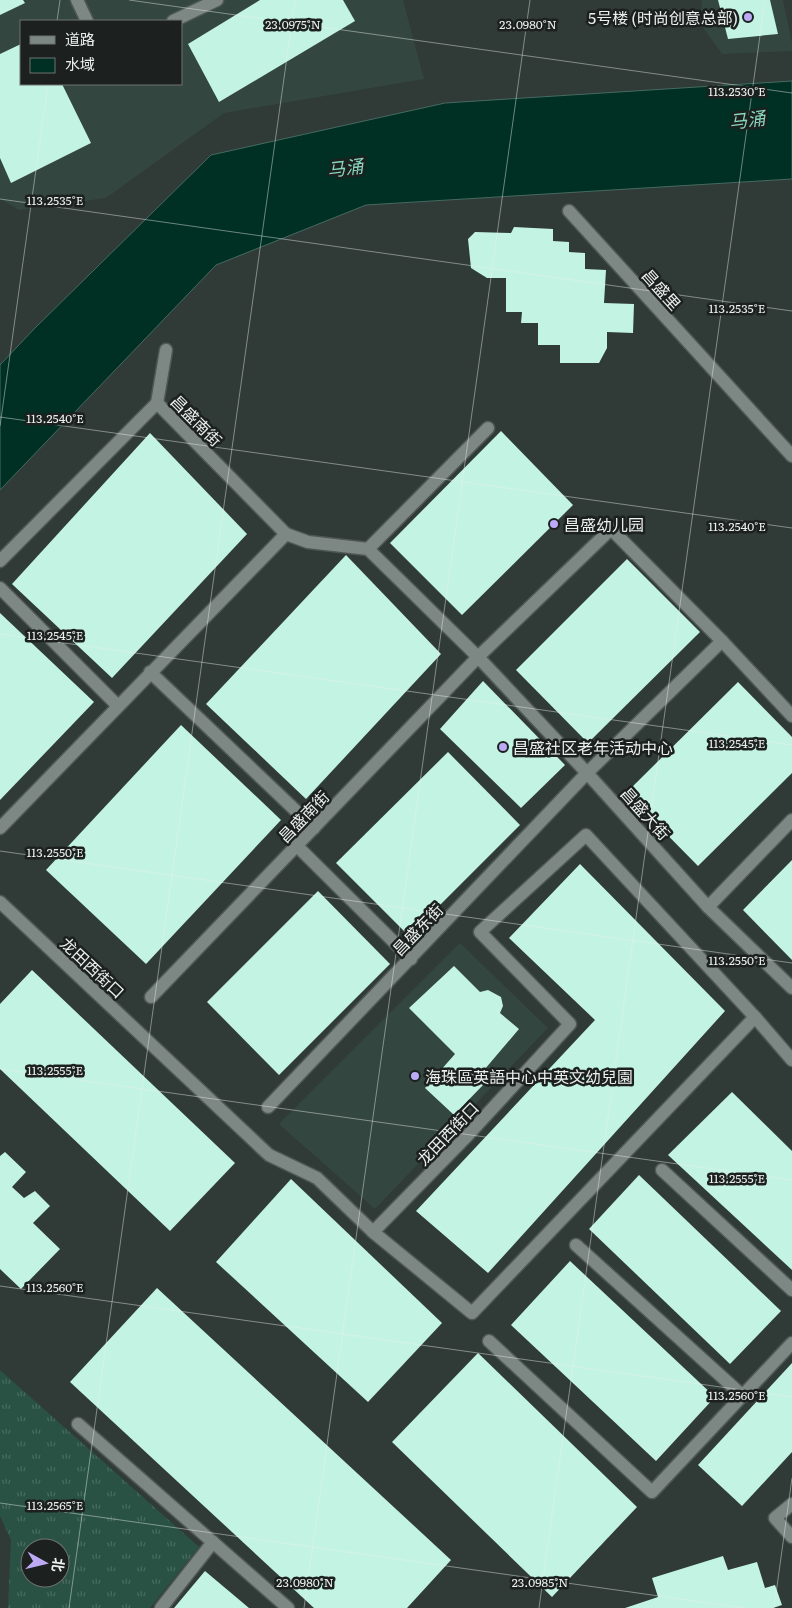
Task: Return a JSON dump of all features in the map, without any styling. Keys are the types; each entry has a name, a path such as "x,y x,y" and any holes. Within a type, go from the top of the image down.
{"street":[{"path":"77,0 87,20"},
{"path":"175,20 217,0"},
{"name":"昌盛里","path":"569,211 792,456"},
{"path":"157,403 166,350"},
{"name":"昌盛南街","path":"0,561 157,403 286,534"},
{"path":"368,549 488,428"},
{"name":"昌盛南街","path":"151,996 478,657 611,529 722,641"},
{"path":"0,828 286,534 308,542 368,549 478,657"},
{"path":"0,588 118,706"},
{"path":"722,641 792,716"},
{"name":"昌盛东街","path":"268,1107 588,773 722,641"},
{"name":"昌盛大街","path":"478,657 588,773 708,907 792,988"},
{"path":"150,672 314,828"},
{"path":"708,907 792,820"},
{"name":"龙田西街口","path":"0,902 269,1155 317,1178 373,1232 468,1135 570,1024 480,932 586,835 755,1017 792,1060"},
{"path":"297,846 411,959"},
{"path":"373,1232 472,1313 755,1017"},
{"path":"662,1170 792,1290"},
{"path":"576,1245 743,1396"},
{"path":"489,1341 652,1492 792,1343"},
{"path":"78,1424 288,1608"},
{"path":"792,1504 775,1518 792,1536"},
{"path":"161,1608 212,1542"}],"shaded area":[{"path":"0,0 403,0 424,79 224,113 106,198 19,210 0,199"},
{"path":"702,0 783,0 792,51 722,54 700,23"},
{"name":"海珠區英語中心中英文幼兒園","path":"460,943 548,1028 375,1209 279,1124"}],"green space":[{"path":"0,1370 199,1547 150,1608 8,1608 11,1540 0,1516"}],"water":[{"name":"马涌","path":"792,81 792,179 366,205 216,265 0,490 0,365 34,329 211,155 445,103"}],"building":[{"path":"0,0 23,0 25,3 0,15"},
{"path":"260,0 343,0 355,21 219,102 188,44"},
{"name":"5号楼 (时尚创意总部)","path":"718,0 770,0 778,34 728,39"},
{"path":"20,44 20,85 62,85 91,143 11,183 0,158 0,54"},
{"path":"514,227 553,229 553,241 569,242 569,252 585,253 585,269 606,270 604,303 634,304 633,333 607,332 607,348 599,363 560,363 560,345 538,345 538,323 521,323 522,312 506,312 506,278 487,278 471,268 468,239 475,232 511,233"},
{"path":"501,431 573,505 462,615 390,543"},
{"path":"150,433 247,534 112,678 12,584"},
{"path":"346,555 441,654 306,799 206,704"},
{"path":"627,559 700,632 588,743 516,670"},
{"path":"0,613 94,702 0,800"},
{"name":"昌盛社区老年活动中心","path":"483,681 565,765 521,808 440,729"},
{"path":"738,682 792,737 792,773 698,866 626,793"},
{"path":"181,725 281,820 146,964 46,870"},
{"path":"448,752 520,825 409,936 336,863"},
{"path":"792,860 792,960 743,910"},
{"path":"580,864 725,1011 488,1273 416,1211 595,1020 509,938"},
{"path":"318,891 390,964 279,1075 207,1002"},
{"path":"454,966 480,992 488,990 501,997 503,1006 500,1013 519,1029 479,1076 485,1083 454,1115 425,1088 455,1054 409,1008"},
{"path":"32,970 235,1163 170,1231 0,1069 0,1004"},
{"path":"732,1092 792,1151 792,1270 668,1155"},
{"path":"5,1152 26,1172 12,1187 24,1198 35,1191 50,1206 33,1223 60,1249 21,1289 0,1269 0,1156"},
{"path":"639,1175 781,1311 730,1364 589,1229"},
{"path":"291,1179 442,1323 368,1402 216,1262"},
{"path":"570,1261 715,1397 656,1461 511,1325"},
{"path":"157,1288 451,1560 407,1608 314,1608 70,1382"},
{"path":"478,1353 637,1507 552,1597 392,1442"},
{"path":"792,1363 792,1452 742,1506 698,1465"},
{"path":"723,1556 728,1570 757,1562 765,1588 775,1585 782,1605 773,1608 625,1608 658,1597 652,1578"},
{"path":"205,1571 249,1608 174,1608"}],"place":[{"name":"5号楼 (时尚创意总部)","path":"748,17"},
{"name":"昌盛幼儿园","path":"554,524"},
{"name":"昌盛社区老年活动中心","path":"503,747"},
{"name":"海珠區英語中心中英文幼兒園","path":"415,1076"}]}
